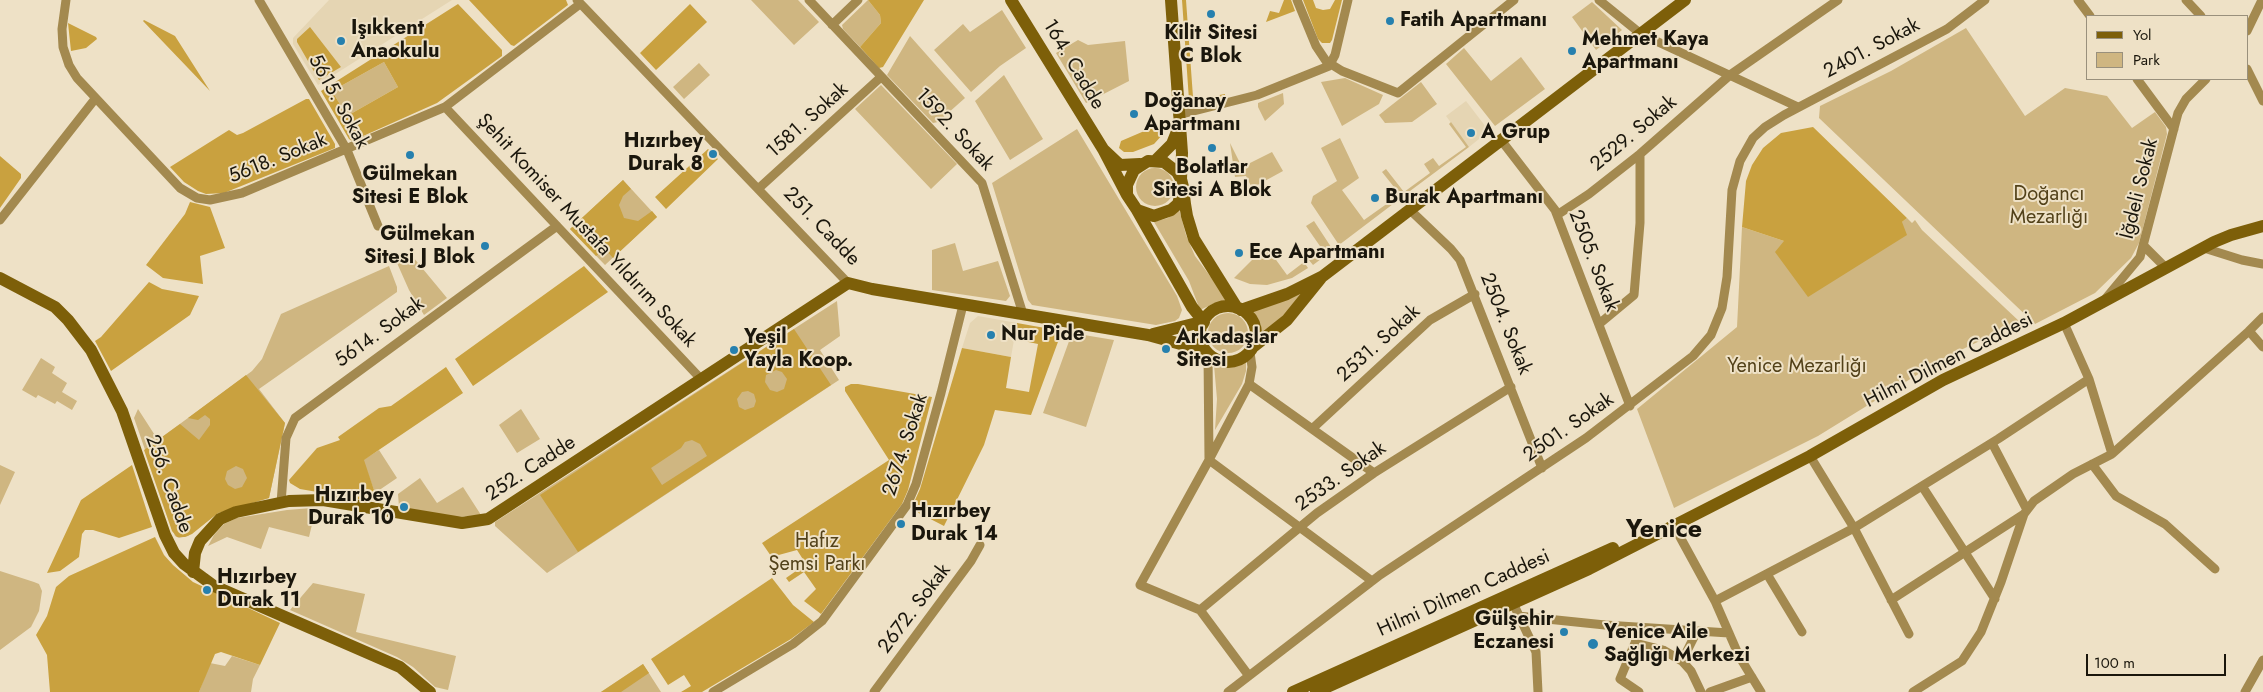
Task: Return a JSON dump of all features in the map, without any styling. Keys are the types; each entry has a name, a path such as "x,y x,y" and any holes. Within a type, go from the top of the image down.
{"street":[{"name":"5618. Sokak","path":"66,0 62,30 65,56 72,70 96,99 175,183 190,195 203,199 218,200 242,193 347,150 445,107 579,2"},
{"name":"5615. Sokak","path":"259,0 347,150 378,226"},
{"name":"1592. Sokak","path":"809,0 982,183 1023,314"},
{"path":"832,25 858,0"},
{"name":"164. Cadde","path":"1011,0 1103,150 1128,195"},
{"path":"1171,0 1178,120 1182,153 1182,183 1187,216 1194,239 1239,309 1252,320 1256,334 1251,349 1252,367 1249,384 1140,585 1200,610 1249,676"},
{"path":"1297,0 1316,46 1330,65 1398,93 1514,0"},
{"path":"1330,65 1348,0"},
{"path":"1599,0 1641,34 1798,107"},
{"path":"1209,460 1207,352 1201,339 1203,323 1212,312 1219,308 1239,309 1287,294 1323,276 1685,0"},
{"name":"2529. Sokak","path":"1557,215 1640,154 1730,75 1838,0"},
{"name":"2401. Sokak","path":"1798,107 1881,65 1947,28 1985,0"},
{"path":"2078,0 2089,15"},
{"path":"2186,0 2200,15"},
{"path":"2248,29 2262,0"},
{"name":"251. Cadde","path":"579,2 848,282 872,289 1148,335 1207,352"},
{"path":"1178,120 1257,95 1330,65"},
{"path":"2248,71 2263,101"},
{"name":"1581. Sokak","path":"758,189 881,77"},
{"path":"2138,80 2174,129"},
{"name":"İğdeli Sokak","path":"2101,304 2137,262 2144,246 2181,105 2205,80"},
{"path":"0,220 96,99"},
{"name":"Şehit Komiser Mustafa Yıldırım Sokak","path":"445,107 701,380"},
{"name":"2501. Sokak","path":"1228,692 1372,581 1542,468 1630,406 1693,356 1711,336 1725,295 1730,205 1740,161 1759,132 1798,107"},
{"path":"1178,120 1172,144 1156,160 1140,164 1129,177 1128,195 1203,323"},
{"name":"2505. Sokak","path":"1501,140 1547,198 1557,215 1630,406"},
{"name":"164. Cadde","path":"1103,150 1120,165 1140,164"},
{"path":"1599,324 1630,300 1635,291 1640,223 1640,154"},
{"path":"1137,210 1145,214 1163,214 1178,204 1182,183 1172,166 1156,160"},
{"name":"2504. Sokak","path":"1409,209 1456,254 1475,294 1542,468"},
{"name":"5614. Sokak","path":"281,503 285,446 288,430 296,418 557,226"},
{"name":"Hilmi Dilmen Caddesi","path":"1316,692 1589,569 1810,456 1944,380 2064,323 2204,248 2231,235 2263,226"},
{"path":"2144,246 2166,268"},
{"path":"2204,248 2242,260 2263,264"},
{"path":"1207,352 1223,362 1239,360 1287,320 1323,276"},
{"name":"256. Cadde","path":"0,278 60,311 90,350 122,411 162,528 174,553 193,572 223,590 388,662 409,674 430,692"},
{"name":"252. Cadde","path":"193,572 195,553 200,541 223,517 281,503 323,500 457,522 482,521 701,380 848,282"},
{"name":"2531. Sokak","path":"1313,428 1430,320 1475,294"},
{"name":"2674. Sokak","path":"713,692 793,644 822,621 902,512 916,484 963,305"},
{"path":"1891,600 2025,512 2034,501 2073,474 2112,454 2263,317"},
{"name":"251. Cadde","path":"1148,335 1203,323"},
{"path":"2064,323 2089,378 2112,454"},
{"path":"2249,331 2263,347"},
{"path":"1715,601 1854,528 1992,443 2089,378"},
{"path":"1249,384 1374,473"},
{"name":"2533. Sokak","path":"1200,610 1300,526 1374,473 1511,387"},
{"path":"1913,692 1962,661 1981,632 1995,599 2025,512 1992,443"},
{"path":"1810,456 1854,528 1909,634"},
{"path":"1209,460 1372,581"},
{"path":"2092,464 2116,496 2165,524 2215,569"},
{"path":"1922,486 1995,599"},
{"path":"1674,526 1715,601 1739,656 1761,692"},
{"name":"Hilmi Dilmen Caddesi","path":"1293,692 1585,560 1654,535"},
{"name":"252. Cadde","path":"174,553 200,541"},
{"name":"2672. Sokak","path":"874,692 972,561 980,544"},
{"path":"1767,574 1802,632"},
{"path":"1513,603 1536,652 1538,692"},
{"path":"1518,616 1639,628 1729,633"},
{"path":"1639,628 1620,679 1639,692"},
{"path":"1682,661 1697,631"},
{"path":"1635,642 1663,650 1682,661 1691,671 1702,692"},
{"path":"2245,692 2263,660"},
{"path":"1710,692 1752,677"}],"shaded area":[{"name":"Işıkkent Anaokulu","path":"329,0 452,0 318,85 293,44 293,38"},
{"path":"1466,101 1489,131 1469,147 1446,116"},
{"path":"978,316 1017,323 1011,357 962,348 970,323"}],"green space":[{"path":"469,0 566,0 568,5 514,46"},
{"path":"751,0 798,0 819,22 794,45"},
{"path":"868,0 880,15 881,23 860,47 843,29 842,25"},
{"path":"868,0 924,0 883,67 879,68 860,47 881,23 880,15"},
{"path":"1182,0 1186,0 1193,97 1196,99 1225,94 1225,97 1198,104 1189,100"},
{"path":"1284,0 1291,0 1295,11 1266,22 1270,11 1279,13"},
{"path":"1303,0 1313,0 1316,8 1323,10 1330,9 1335,0 1342,0 1330,43 1322,43 1318,39"},
{"path":"1592,2 1622,30 1596,50 1572,17"},
{"path":"458,4 502,50 502,56 437,103 352,141 321,91","holes":["384,62 398,87 347,116 332,91"]},
{"path":"690,4 707,22 656,70 640,53"},
{"path":"1002,10 1026,48 1000,66 971,92 934,50 963,24 970,32"},
{"path":"143,21 175,36 210,91"},
{"path":"68,23 97,39 86,48 71,51"},
{"path":"310,27 341,67 319,80 297,42 297,39"},
{"name":"Doğancı Mezarlığı","path":"1966,28 2025,116 2065,88 2107,96 2132,128 2155,112 2166,127 2167,134 2139,243 2131,258 2095,293 2035,324 1819,118 1820,106 1891,71"},
{"path":"910,36 965,98 938,122 933,123 887,75"},
{"path":"1078,40 1088,45 1125,41 1129,81 1086,103 1056,53"},
{"path":"1464,48 1491,81 1521,57 1545,89 1495,126 1446,64"},
{"path":"384,62 398,87 347,116 332,91"},
{"path":"699,63 710,75 684,99 673,87"},
{"path":"1004,75 1043,139 1010,160 975,101"},
{"path":"1345,78 1383,95 1379,104 1342,126 1321,82"},
{"path":"1421,82 1437,104 1412,122 1385,123 1379,115"},
{"path":"881,85 957,164 931,189 855,109"},
{"path":"1283,93 1284,104 1265,121 1258,103"},
{"path":"309,99 335,144 335,148 224,193 206,194 198,191 184,182 170,167 229,130 237,135 243,133"},
{"path":"1451,122 1469,147 1402,197 1382,172 1386,169 1404,192 1430,173 1424,164 1433,158 1439,166 1466,147 1449,124"},
{"path":"1163,123 1166,126 1164,133 1154,144 1133,152 1124,152 1119,148 1121,141"},
{"path":"1813,127 1907,218 1902,222 1907,235 1808,297 1775,252 1784,241 1742,227 1746,181 1752,165 1763,148 1781,133"},
{"path":"1077,129 1177,296 1182,310 1179,318 1175,321 1156,325 1032,305 1028,300 992,183"},
{"path":"1340,138 1359,178 1342,190 1364,220 1395,198 1397,201 1339,245 1311,203 1313,196 1337,181 1321,148"},
{"path":"1230,143 1242,167 1272,152 1283,171 1252,188 1246,176 1235,177"},
{"path":"708,149 718,159 666,209 655,197"},
{"path":"0,156 21,174 21,178 0,208"},
{"path":"1155,168 1168,174 1174,187 1168,200 1155,206 1142,200 1136,187 1142,174"},
{"path":"623,180 657,217 605,265 570,229"},
{"path":"623,180 631,189 623,196 619,205 624,218 638,221 652,211 657,217 613,258 605,249 596,256 570,229"},
{"path":"190,202 210,207 225,248 200,256 203,284 163,278 146,265 185,214"},
{"path":"1179,209 1186,235 1195,256 1228,300 1215,303 1200,310 1189,281 1154,222 1168,218"},
{"name":"Yenice Mezarlığı","path":"1907,218 1912,223 1915,220 1922,230 2020,322 1946,357 1818,436 1674,508 1637,409 1737,327 1742,227 1784,241 1902,222"},
{"path":"1314,221 1333,250 1313,265 1308,259 1322,249 1306,226"},
{"path":"955,243 963,271 998,261 1010,296 1006,301 932,290 932,250"},
{"path":"1266,246 1287,275 1304,262 1308,268 1292,278 1267,285 1250,284 1234,278"},
{"path":"413,257 447,298 424,315 409,290 397,263"},
{"path":"389,266 397,292 259,389 285,423 269,498 218,513 188,536 179,538 175,536 134,418 138,409 158,440 252,371 262,359 281,314"},
{"path":"584,266 608,292 473,386 455,359"},
{"path":"149,282 162,289 199,296 190,315 111,371 95,341 101,337"},
{"path":"1312,289 1261,336 1261,325 1253,310"},
{"path":"837,301 840,336 820,350 839,380 547,573 495,526 495,522"},
{"path":"1228,313 1239,316 1245,322 1248,333 1245,344 1239,350 1228,353 1217,350 1211,344 1208,333 1211,322 1217,316"},
{"path":"1017,323 1062,331 1031,415 995,410 984,445 944,526 911,509 920,489 962,348 1011,357 1006,388 1029,392 1038,344 1014,339"},
{"path":"794,329 831,385 578,552 540,495","holes":["776,370 782,372 787,379 784,389 777,392 770,390 765,382 766,375","748,391 754,394 756,401 754,407 745,410 739,407 737,399 742,392","692,440 700,444 707,456 662,485 651,468 681,448 685,442"]},
{"path":"1072,333 1114,340 1086,427 1043,413"},
{"path":"41,358 55,367 52,373 67,383 62,392 77,401 72,410 57,401 55,404 38,395 36,398 22,390"},
{"path":"1246,362 1246,371 1242,384 1215,430 1217,399 1214,365 1231,366"},
{"path":"446,367 463,393 364,460 375,493 364,500 300,489 290,483 289,480 317,448 340,440 338,437 379,408 391,406"},
{"path":"246,375 285,423 269,498 218,513 192,534 185,537 177,537 172,531 144,450 180,424 199,440 210,425 210,419 205,415 198,420 188,418","holes":["236,466 243,469 247,478 242,487 235,489 228,485 225,479 227,471"]},
{"name":"Hafız Şemsi Parkı","path":"851,384 932,397 908,490 902,504 821,614 804,601 816,589 804,572 789,582 786,578 806,564 797,550 775,556 773,559 762,543 889,460 845,391 845,387"},
{"path":"521,409 540,439 517,453 499,425"},
{"path":"379,450 397,478 375,493 363,460"},
{"path":"0,465 15,472 0,505"},
{"path":"132,465 152,527 119,538 93,530 85,530 82,534 79,557 60,571 47,573 81,500"},
{"path":"420,478 437,503 463,487 481,515 458,517 399,507 398,494"},
{"path":"312,508 315,512 309,537 269,527 261,549 227,537 208,546 214,535 224,524 237,518"},
{"path":"155,537 164,555 193,582 280,623 260,665 221,652 215,654 199,692 50,692 47,655 36,635 47,616 56,587 69,576"},
{"path":"0,571 39,584 42,591 39,611 31,627 0,650"},
{"path":"772,578 793,605 814,622 791,639 702,692 681,692 691,686 684,675 668,685 651,659"},
{"path":"313,583 365,594 356,632 456,656 448,690 435,687 413,667 397,657 290,610"},
{"path":"232,656 260,665 253,679 251,692 199,692 210,663 225,666"},
{"path":"643,664 661,692 601,692"},
{"path":"643,664 649,673 621,692 601,692"}],"place":[{"name":"Kilit Sitesi C Blok","path":"1211,14"},
{"name":"Fatih Apartmanı","path":"1390,21"},
{"name":"Işıkkent Anaokulu","path":"341,41"},
{"name":"Mehmet Kaya Apartmanı","path":"1572,51"},
{"name":"Doğanay Apartmanı","path":"1134,114"},
{"name":"A Grup","path":"1471,133"},
{"name":"Bolatlar Sitesi A Blok","path":"1212,148"},
{"name":"Hızırbey Durak 8","path":"713,154"},
{"name":"Gülmekan Sitesi E Blok","path":"410,155"},
{"name":"Burak Apartmanı","path":"1375,198"},
{"name":"Gülmekan Sitesi J Blok","path":"485,246"},
{"name":"Ece Apartmanı","path":"1239,253"},
{"name":"Nur Pide","path":"991,335"},
{"name":"Arkadaşlar Sitesi","path":"1166,349"},
{"name":"Yeşil Yayla Koop.","path":"734,350"},
{"name":"Hızırbey Durak 10","path":"404,507"},
{"name":"Hızırbey Durak 14","path":"901,524"},
{"name":"Hızırbey Durak 11","path":"207,590"},
{"name":"Gülşehir Eczanesi","path":"1564,632"},
{"name":"Yenice Aile Sağlığı Merkezi","path":"1593,644"}],"district":[{"name":"Yenice","path":"1664,531"}]}
